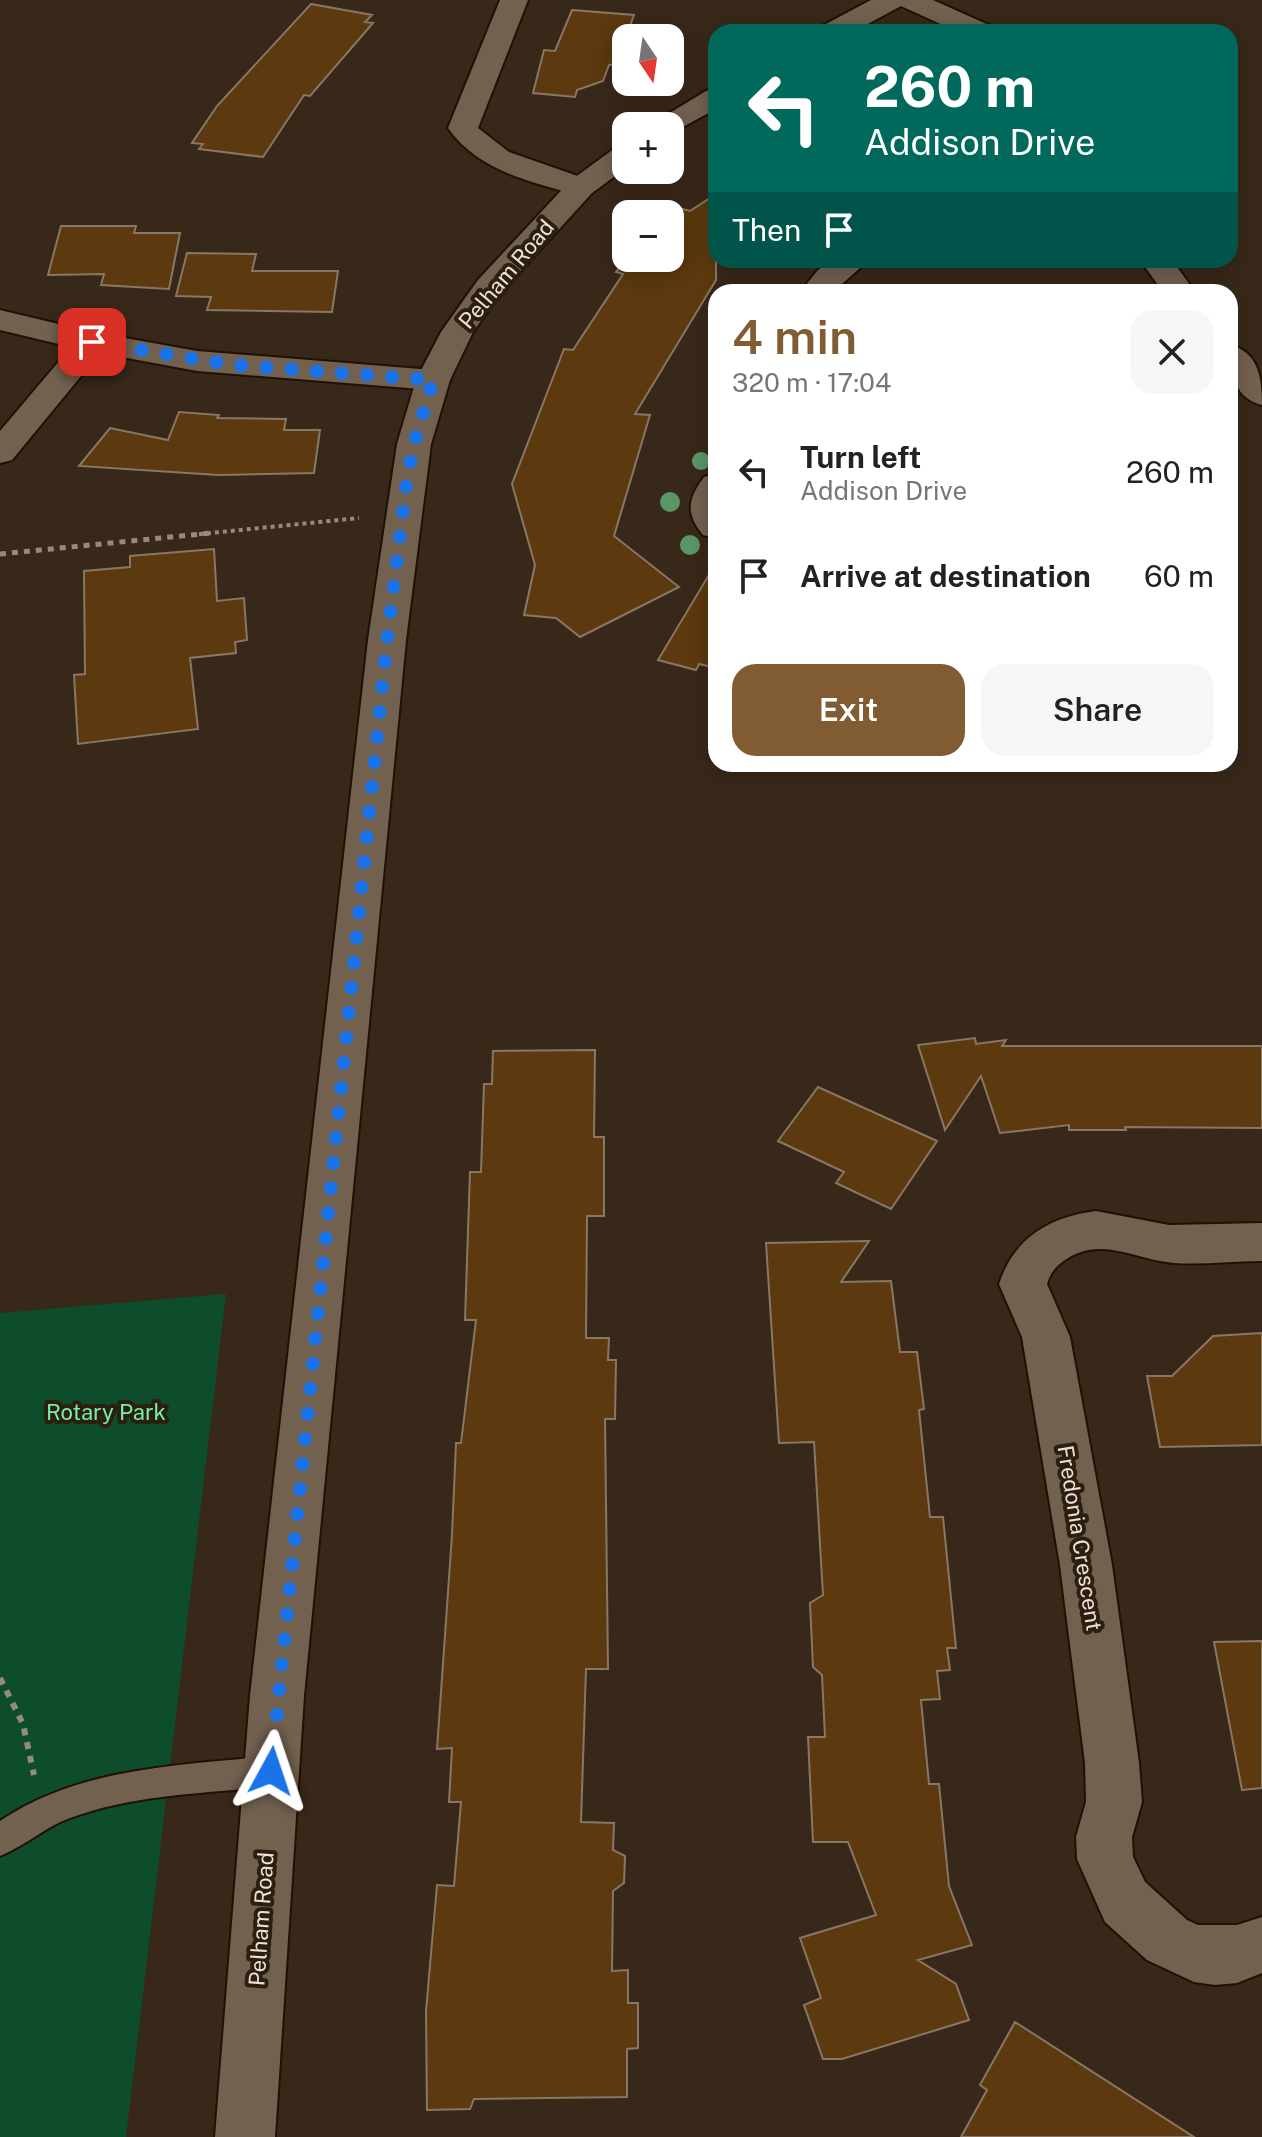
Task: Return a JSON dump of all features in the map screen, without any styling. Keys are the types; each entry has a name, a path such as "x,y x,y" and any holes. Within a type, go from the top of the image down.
{"main road":[{"path":"514,0 463,128 469,140 483,151 542,176 581,187"},
{"path":"847,24 892,0"},
{"path":"910,0 963,24"},
{"path":"684,116 708,102"},
{"name":"Pelham Road","path":"245,2137 271,1771 387,640 414,444 433,380 457,332 489,287 581,187 612,164"},
{"path":"823,284 842,268"},
{"path":"0,320 92,342 233,365 433,380"},
{"path":"0,453 92,342"},
{"path":"1238,365 1262,395"},
{"path":"708,495 705,509 708,514"},
{"name":"Fredonia Crescent","path":"1262,1242 1171,1244 1109,1230 1075,1233 1030,1263 1023,1284 1046,1337 1086,1565 1112,1763 1114,1802 1104,1837 1105,1859 1125,1902 1167,1940 1194,1953 1215,1956 1237,1954 1262,1945"}],"lane":[{"path":"0,1840 30,1818 71,1800 116,1789 271,1771"}],"path":[{"path":"0,554 404,513"},
{"path":"0,1678 32,1757 30,1818"}],"green space":[{"name":"Rotary Park","path":"226,1294 126,2137 0,2137 0,1313"}],"building":[{"path":"311,4 372,15 365,22 373,23 310,96 304,95 263,157 199,149 203,144 192,143 217,106"},
{"path":"572,10 634,15 631,24 612,24 612,65 609,65 603,81 577,90 575,97 533,93 544,50 555,51"},
{"path":"708,199 708,268 716,268 716,280 714,284 708,284 708,293 635,414 650,415 614,536 679,587 580,637 556,618 524,615 535,565 512,484 564,349 573,350 623,274 616,272 684,272 684,209 690,211"},
{"path":"61,226 136,226 134,233 180,233 169,289 101,285 104,274 48,275"},
{"path":"187,253 256,254 252,271 338,271 332,312 207,310 211,297 176,296"},
{"path":"179,412 219,415 217,418 286,419 284,430 320,430 314,473 218,475 79,466 110,428 168,440"},
{"path":"214,549 217,601 244,598 247,640 235,642 236,653 190,658 198,729 78,744 74,675 85,674 84,571 130,567 130,556"},
{"path":"708,576 708,666 699,664 696,670 658,660"},
{"path":"975,1038 976,1044 1006,1040 1002,1046 1262,1046 1262,1128 1125,1127 1126,1130 1069,1130 1069,1125 1000,1133 981,1076 945,1130 918,1045"},
{"path":"595,1050 594,1137 604,1137 604,1216 587,1216 586,1338 609,1338 608,1360 616,1360 615,1419 605,1419 608,1669 586,1669 581,1822 614,1823 613,1850 625,1856 624,1883 613,1891 612,1971 628,1970 628,2003 638,2003 638,2048 627,2049 627,2097 474,2099 470,2109 427,2110 426,2011 437,1885 454,1886 461,1802 449,1802 452,1748 437,1749 456,1443 461,1443 476,1320 465,1320 470,1172 481,1172 484,1084 492,1084 493,1051"},
{"path":"818,1087 937,1141 891,1209 836,1183 844,1172 778,1141"},
{"path":"869,1241 841,1282 891,1281 900,1352 917,1352 924,1409 919,1410 930,1517 943,1517 956,1648 947,1648 950,1670 937,1671 940,1699 921,1700 929,1784 939,1784 949,1886 972,1945 918,1960 956,1984 969,2020 842,2059 823,2059 804,2005 821,1998 800,1938 876,1915 848,1842 813,1842 808,1737 825,1737 822,1675 813,1667 810,1603 823,1595 814,1442 779,1443 766,1243"},
{"path":"1262,1333 1262,1445 1160,1447 1147,1376 1172,1376 1213,1336"},
{"path":"1262,1641 1262,1788 1242,1790 1214,1642"},
{"path":"1015,2022 1194,2137 961,2137 987,2090 980,2085"}],"route":[{"path":"92,342 197,361 433,380 407,479 387,640 271,1771"}]}
